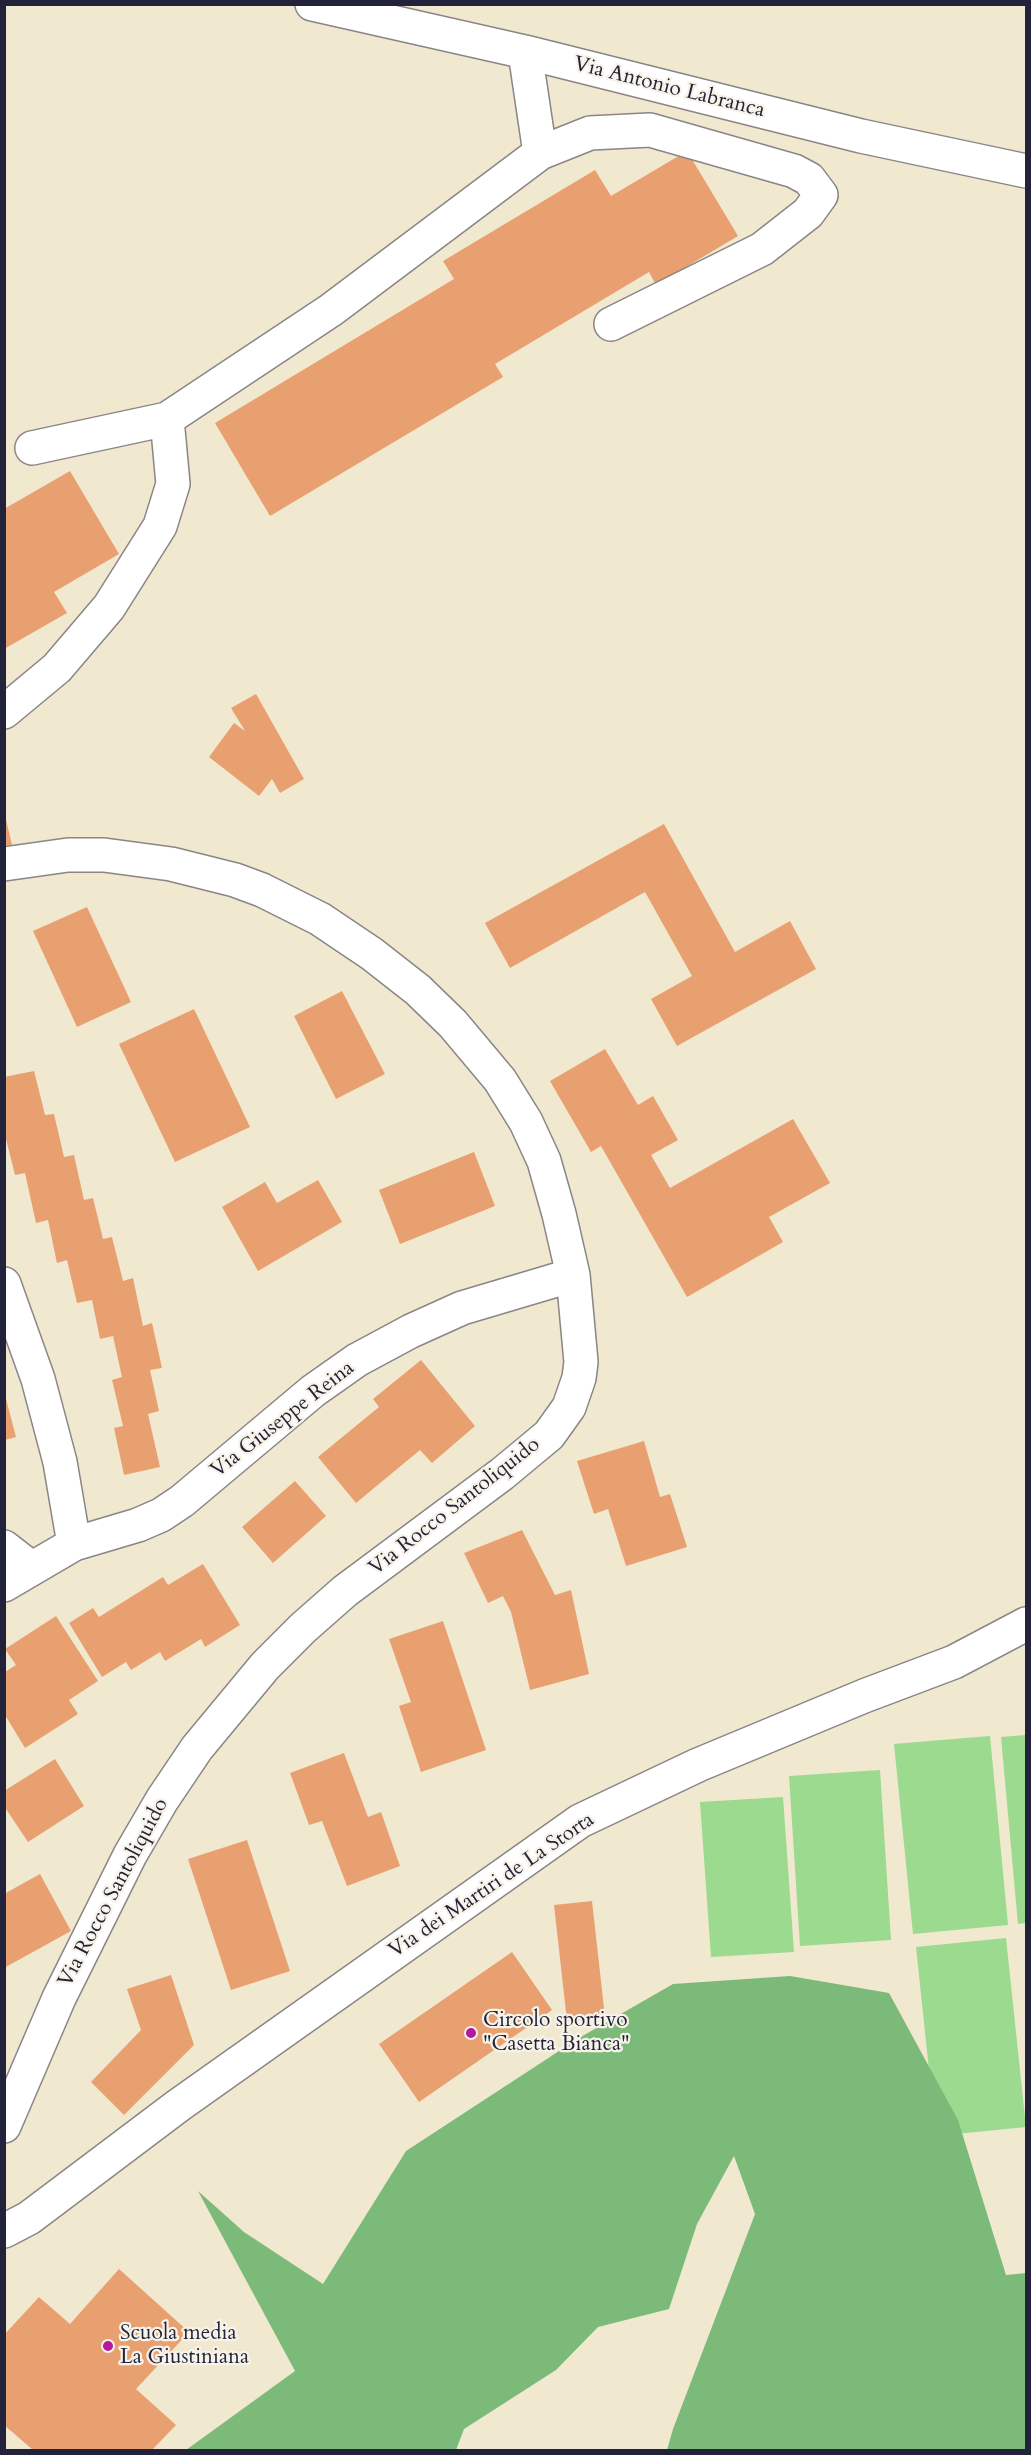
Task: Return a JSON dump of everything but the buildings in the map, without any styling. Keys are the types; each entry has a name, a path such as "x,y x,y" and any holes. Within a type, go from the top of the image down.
{"street":[{"name":"Via Antonio Labranca","path":"312,4 525,52 861,136 1026,171"},
{"path":"525,52 540,153"},
{"path":"32,448 167,420 331,310 540,153 590,133 650,130 794,171 809,179 821,195 808,213 762,249 611,324"},
{"path":"4,712 57,668 109,607 160,526 172,484 167,420"},
{"name":"Via Rocco Santoliquido","path":"4,864 57,856 104,855 162,862 201,871 262,890 294,905 348,937 418,990 485,1060 514,1101 544,1161 573,1275 581,1362 576,1392 561,1420 535,1448 345,1591 303,1628 265,1666 197,1748 162,1800 130,1855 59,1998 4,2126"},
{"name":"Via Giuseppe Reina","path":"18,1577 74,1544 138,1525 161,1515 182,1501 313,1391 357,1360 462,1308 573,1275"},
{"path":"4,1284 38,1379 60,1462 74,1544"},
{"path":"4,1547 18,1577"},
{"name":"Via dei Martiri de La Storta","path":"4,2231 29,2218 178,2105 580,1821 698,1765 864,1696 954,1662 1026,1624"}],"green space":[{"path":"1026,1735 1026,1923 1018,1924 1001,1737"},
{"path":"990,1736 1008,1925 913,1934 894,1744"},
{"path":"880,1770 891,1940 800,1946 789,1776"},
{"path":"783,1797 794,1952 711,1957 700,1802"},
{"path":"1006,1938 1026,2127 936,2136 916,1947"},
{"path":"790,1976 889,1993 958,2120 1006,2275 1026,2273 1026,2450 667,2450 755,2214 734,2156 697,2224 669,2309 598,2327 556,2370 464,2429 456,2450 186,2450 295,2371 198,2191 244,2232 323,2284 406,2151 579,2038 673,1984"}],"place":[{"name":"Circolo sportivo \"Casetta Bianca\"","path":"471,2033"},
{"name":"Scuola media La Giustiniana","path":"108,2346"}]}
